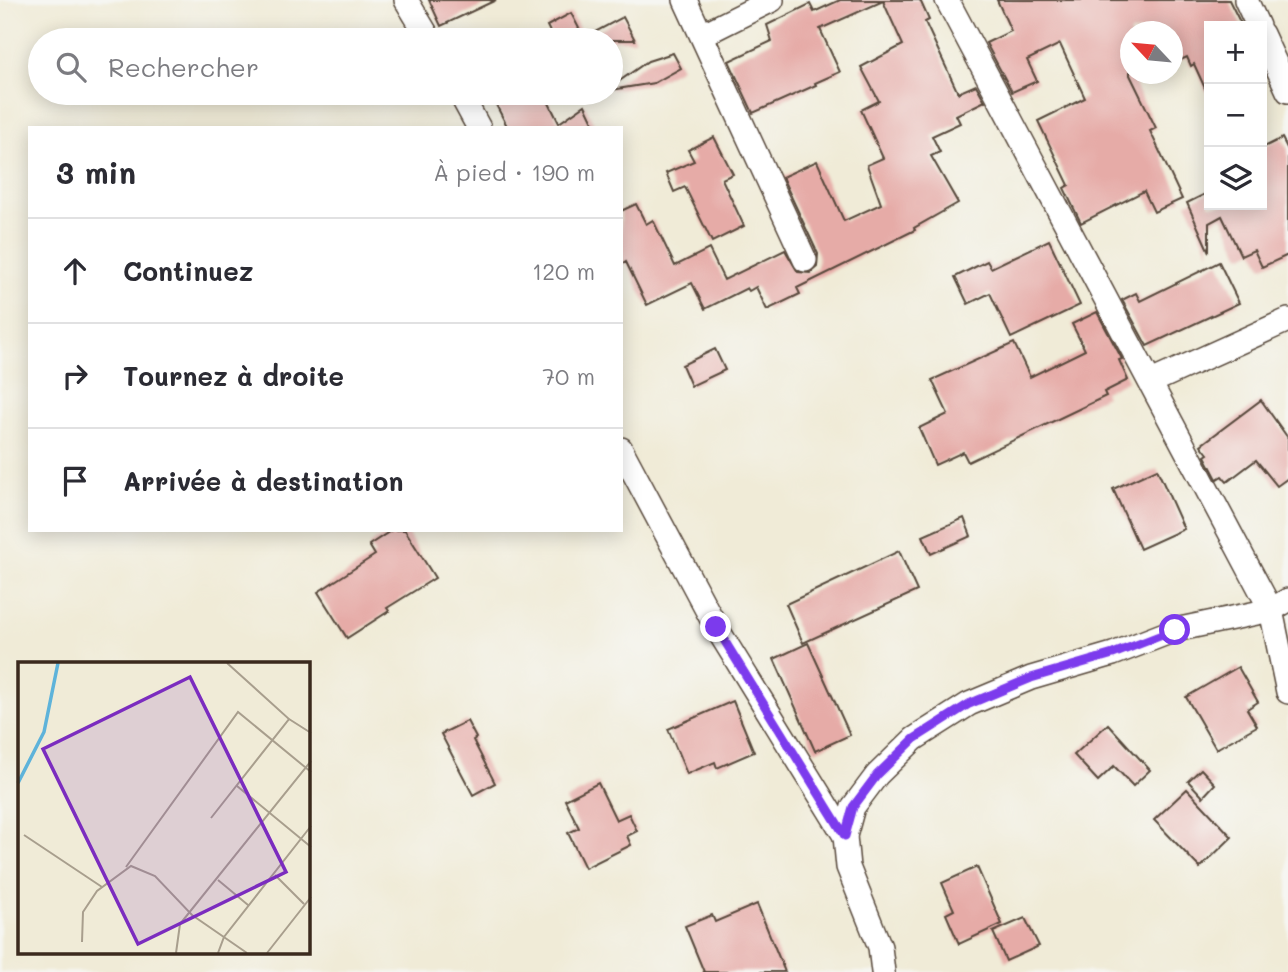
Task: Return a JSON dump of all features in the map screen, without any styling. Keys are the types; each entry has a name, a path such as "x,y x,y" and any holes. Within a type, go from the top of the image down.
{"street":[{"path":"406,0 423,28"},
{"path":"685,0 805,260"},
{"path":"702,35 772,0"},
{"path":"947,0 1151,382 1280,605 1288,692"},
{"path":"1246,0 1256,21"},
{"path":"1267,41 1282,61 1288,91"},
{"path":"467,105 478,126"},
{"path":"1151,382 1288,320"},
{"path":"623,453 716,627 845,836"},
{"path":"883,972 880,947 848,867 845,836 853,807 877,775 914,739 969,704 1031,678 1113,654 1175,630 1280,605"}],"building":[{"path":"429,0 496,0 441,26"},
{"path":"840,0 920,0 929,20 925,22 958,93 976,85 985,101 956,115 960,123 932,136 940,152 931,156 958,203 914,228 915,230 797,288 800,294 767,310 756,287 749,291 747,288 705,309 692,283 647,305 626,262 623,264 623,210 636,204 646,224 653,220 675,266 709,249 724,280 785,250 798,272 810,273 817,267 818,254 782,177 817,161 844,221 881,204 867,165 883,158 861,110 879,101 861,67 903,45 883,1 820,29 840,72 753,113 729,61 772,41 767,25 810,4 814,12"},
{"path":"997,0 1229,0 1240,21 1204,21 1204,86 1194,64 1191,66 1187,57 1183,59 1183,21 1120,21 1120,84 1134,84 1156,128 1150,131 1182,199 1154,212 1144,191 1081,223 1064,188 1069,185 1038,121 1085,98 1060,44 1027,60 1037,81 1012,92 986,43 1011,31"},
{"path":"571,13 579,28 548,28 547,26"},
{"path":"623,17 635,40 623,40 623,28 603,28"},
{"path":"673,53 681,68 654,83 623,88 623,79 648,61"},
{"path":"496,105 550,105 559,123 585,105 595,126 507,126"},
{"path":"714,137 733,174 722,179 744,226 712,242 685,187 674,192 666,173 694,161 688,150"},
{"path":"1282,138 1288,150 1288,255 1262,267 1254,250 1241,256 1222,216 1209,223 1209,252 1187,203 1204,194 1204,210 1267,210 1267,146"},
{"path":"1049,240 1080,305 1011,338 990,293 968,304 955,277 987,261 991,268"},
{"path":"1219,262 1239,303 1147,346 1122,300 1136,293 1140,301"},
{"path":"1097,312 1122,359 1119,360 1128,380 1104,392 1106,396 968,462 963,452 935,465 919,428 948,414 932,380 1014,343 1030,377 1085,350 1072,324"},
{"path":"715,349 725,370 691,386 682,365"},
{"path":"1261,400 1288,438 1288,478 1277,486 1256,460 1227,482 1222,476 1217,479 1205,456 1208,454 1201,445"},
{"path":"1157,469 1184,529 1140,549 1113,489"},
{"path":"964,518 971,536 931,554 923,536"},
{"path":"389,532 406,532 435,578 387,608 389,611 347,638 318,592 375,555 369,545"},
{"path":"899,551 917,591 803,643 786,604"},
{"path":"808,643 850,735 815,751 774,659"},
{"path":"1238,667 1258,702 1247,709 1257,726 1216,749 1186,697"},
{"path":"733,701 754,752 717,768 715,762 687,774 668,729"},
{"path":"467,721 476,738 473,740 495,783 473,795 441,734"},
{"path":"1108,724 1150,770 1133,786 1114,766 1098,781 1074,755"},
{"path":"1201,769 1215,784 1203,797 1188,781"},
{"path":"598,783 616,820 629,814 637,831 627,836 631,845 585,868 568,833 579,828 565,800"},
{"path":"1187,789 1232,837 1200,868 1154,820"},
{"path":"977,867 1002,924 959,944 946,914 954,910 942,883"},
{"path":"757,904 785,972 704,972 685,926 712,915 715,922"},
{"path":"1025,918 1039,946 1006,961 993,932"}],"route":[{"path":"716,627 845,836 853,807 877,775 914,739 969,704 1031,678 1113,654 1175,630"}]}
